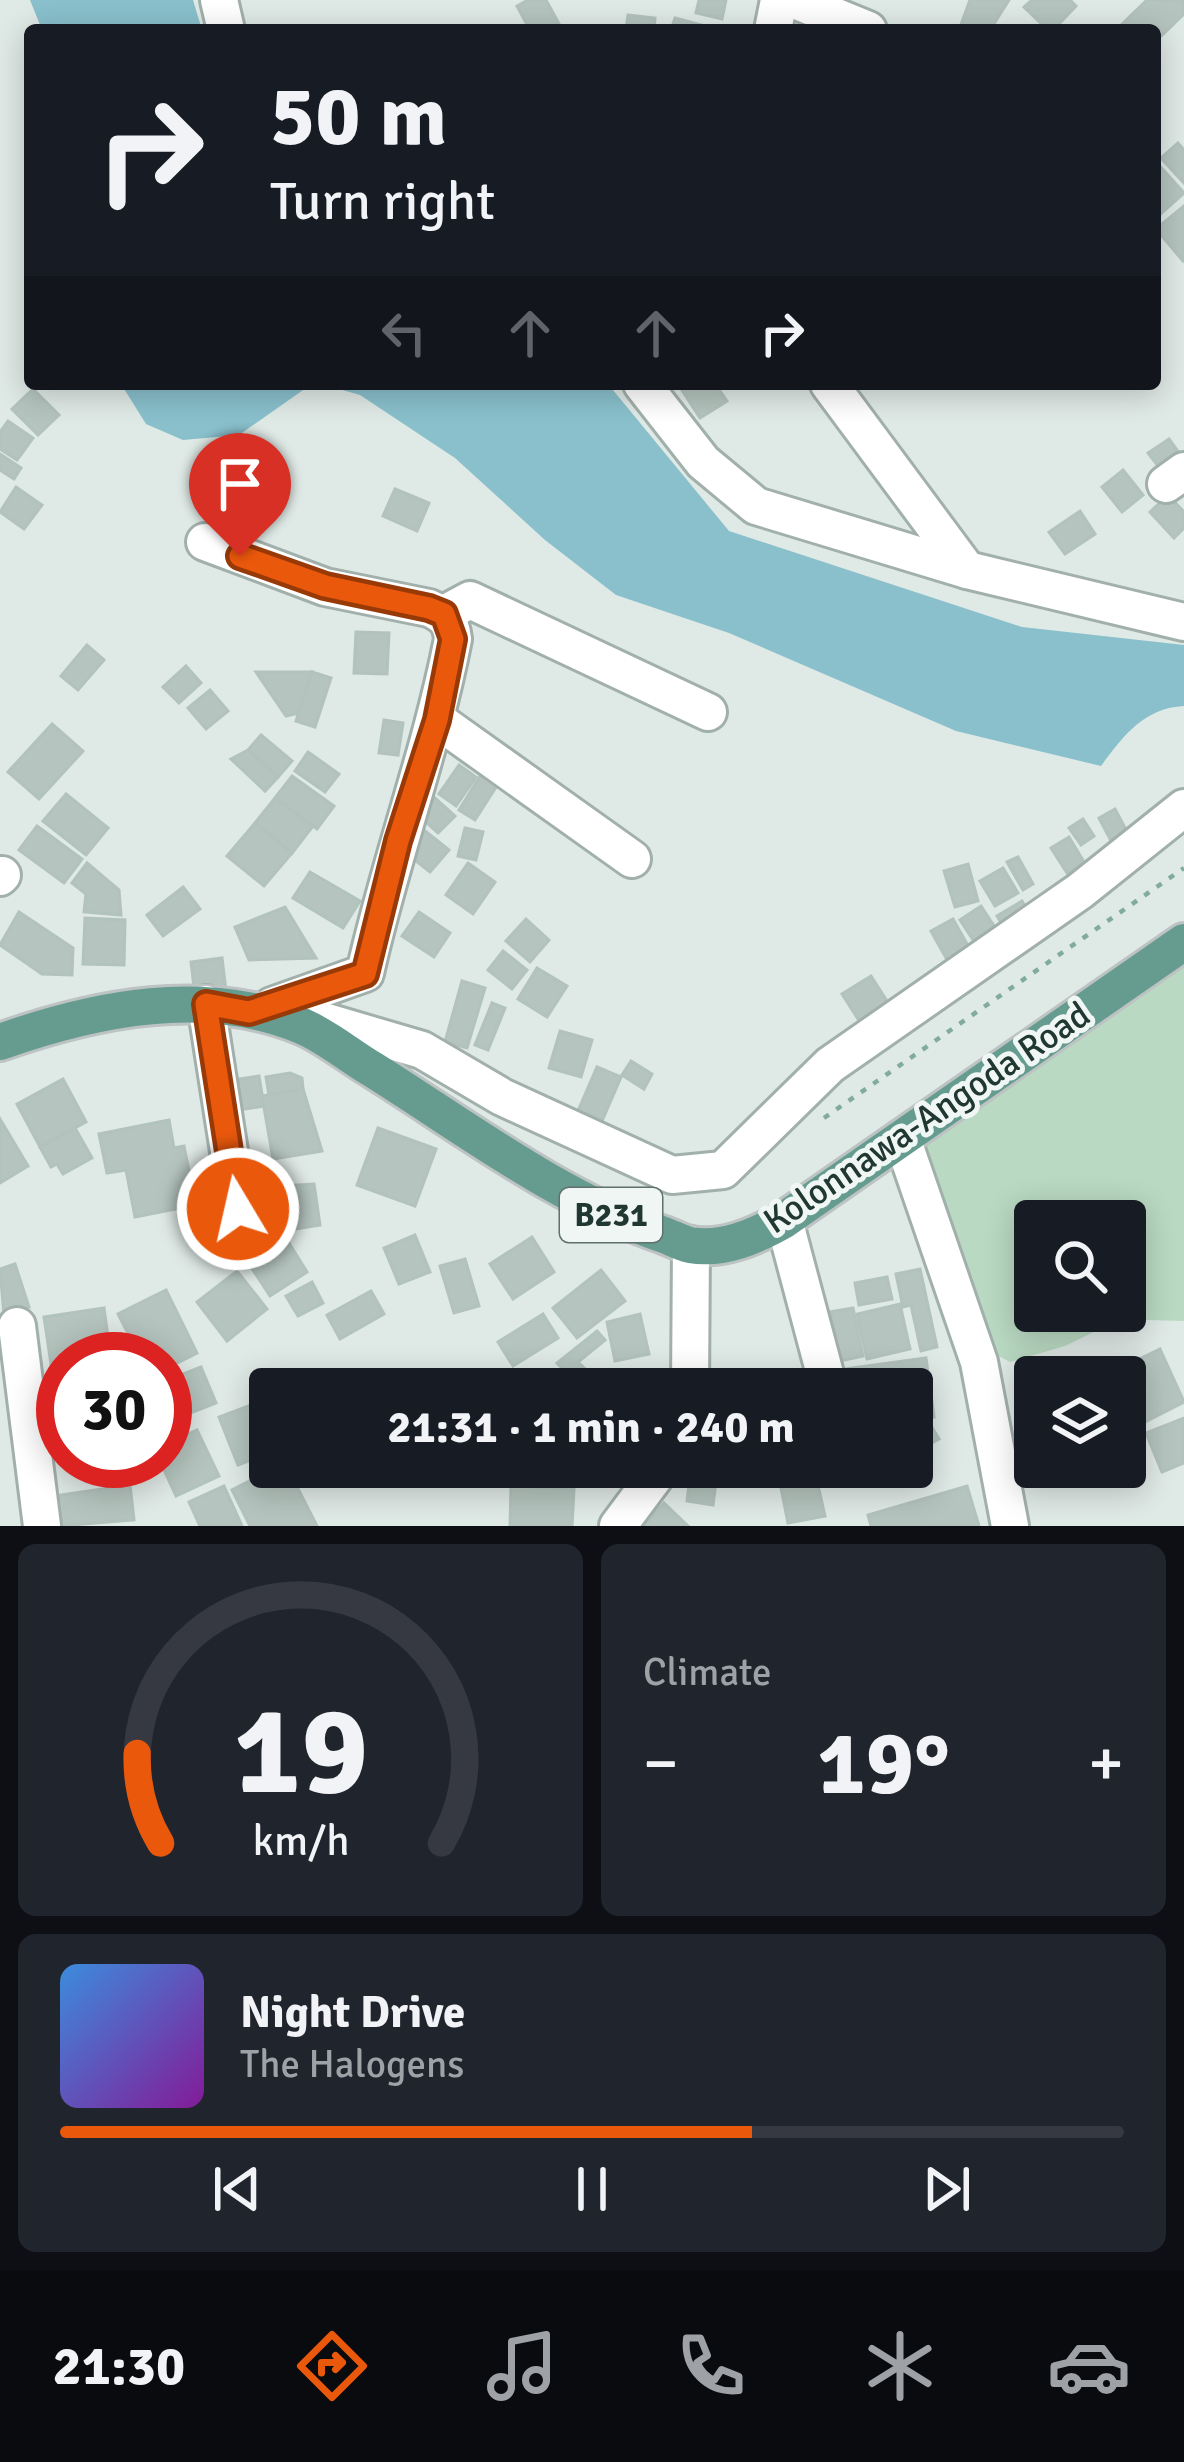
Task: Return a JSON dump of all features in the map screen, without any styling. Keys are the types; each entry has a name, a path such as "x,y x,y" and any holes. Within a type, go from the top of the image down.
{"main road":[{"name":"Kolonnawa-Angoda Road","path":"0,1042 105,1012 206,1004 260,1009 304,1027 567,1191 626,1223 691,1245 754,1237 784,1220 1184,942"}],"street":[{"path":"794,0 853,24"},
{"path":"647,390 703,462 756,506 967,570 1184,622"},
{"path":"833,390 967,570"},
{"path":"205,542 325,586 444,614 470,600 707,712"},
{"path":"260,1009 365,974 398,841 437,720 453,639 444,614"},
{"path":"437,720 632,859"},
{"path":"260,1009 422,1050 502,1096 673,1175 723,1170 830,1065 1080,891 1184,808"},
{"path":"206,1004 238,1209"},
{"path":"902,1138 979,1362 1010,1526"},
{"path":"784,1220 823,1368"},
{"path":"690,1368 691,1245"},
{"path":"16,1326 42,1526"},
{"path":"618,1526 646,1488"}],"path":[{"path":"825,1117 1184,868"}],"green space":[{"path":"1184,965 1184,1321 1146,1320 1146,1200 1014,1200 1014,1332 1094,1332 1065,1346 1014,1356 1010,1362 993,1353 922,1154 926,1145"}],"water":[{"path":"30,0 193,0 200,24 40,24"},
{"path":"125,390 303,390 239,435 183,440 146,424"},
{"path":"342,390 613,390 729,531 1022,627 1184,645 1184,706 1146,718 1126,734 1101,766 956,731 729,633 616,595 545,540 455,458 360,395"}],"building":[{"path":"528,0 546,0 559,24 527,24 517,6"},
{"path":"699,0 726,0 722,19 696,13"},
{"path":"970,0 1009,0 994,24 961,24"},
{"path":"1032,0 1070,0 1076,6 1059,24 1042,24 1024,7"},
{"path":"1147,0 1184,0 1184,14 1161,36 1161,24 1122,24"},
{"path":"628,15 655,18 654,24 627,24"},
{"path":"1178,143 1184,150 1184,183 1161,158"},
{"path":"1161,167 1184,193 1161,214"},
{"path":"1184,206 1183,261 1161,235 1161,225"},
{"path":"34,390 59,415 38,435 12,409"},
{"path":"682,390 719,390 727,401 700,418"},
{"path":"8,421 33,438 17,460 0,449 0,432"},
{"path":"1169,439 1182,457 1162,471 1148,453"},
{"path":"0,454 21,468 14,479 0,470"},
{"path":"1123,470 1143,495 1122,512 1102,487"},
{"path":"16,487 42,505 24,529 0,512"},
{"path":"395,489 429,503 417,531 383,516"},
{"path":"1168,495 1184,512 1184,528 1174,538 1150,512"},
{"path":"1080,511 1095,534 1065,554 1049,532"},
{"path":"356,632 389,633 387,674 354,673"},
{"path":"87,645 104,660 78,690 61,676"},
{"path":"186,666 201,683 179,703 163,687"},
{"path":"256,672 312,672 299,713 286,716"},
{"path":"312,672 331,678 315,727 296,721"},
{"path":"210,690 228,711 206,729 188,708"},
{"path":"384,720 403,723 398,755 379,753"},
{"path":"52,724 83,751 39,799 8,772"},
{"path":"261,735 292,761 278,777 248,750"},
{"path":"248,750 278,777 265,791 231,759"},
{"path":"308,752 339,774 325,792 295,771"},
{"path":"459,765 476,777 456,806 439,794"},
{"path":"482,773 498,784 475,820 459,810"},
{"path":"292,776 334,806 317,829 275,798"},
{"path":"66,794 108,828 86,855 43,821"},
{"path":"434,797 455,816 438,833 418,815"},
{"path":"275,798 313,826 292,853 255,823"},
{"path":"1115,809 1133,843 1117,852 1099,818"},
{"path":"1083,819 1094,836 1081,845 1069,828"},
{"path":"255,823 292,853 264,886 227,856"},
{"path":"415,823 449,850 430,872 397,846"},
{"path":"37,826 82,859 64,883 19,850"},
{"path":"465,828 483,832 476,860 458,856"},
{"path":"1069,837 1084,862 1067,873 1051,848"},
{"path":"1018,857 1033,884 1023,890 1007,862"},
{"path":"87,863 119,890 121,915 84,912 86,894 72,883"},
{"path":"468,863 495,882 473,914 446,895"},
{"path":"968,864 978,901 955,907 944,871"},
{"path":"1003,868 1018,893 995,906 980,881"},
{"path":"310,872 360,901 343,928 293,898"},
{"path":"183,887 200,909 163,936 147,915"},
{"path":"1022,901 1032,919 1008,934 997,916"},
{"path":"981,906 1000,935 979,949 960,920"},
{"path":"285,907 316,958 249,960 235,927"},
{"path":"19,912 73,948 72,975 42,974 0,945"},
{"path":"419,912 450,933 434,957 402,936"},
{"path":"85,918 125,920 124,965 83,964"},
{"path":"526,919 549,940 530,962 506,941"},
{"path":"953,919 972,953 950,965 931,931"},
{"path":"503,951 527,970 512,989 488,970"},
{"path":"222,958 226,991 195,995 191,962"},
{"path":"537,968 567,986 547,1017 518,999"},
{"path":"871,976 894,1012 865,1030 842,994"},
{"path":"462,981 485,988 467,1048 445,1042"},
{"path":"492,1003 505,1008 488,1050 475,1045"},
{"path":"560,1031 592,1040 581,1077 549,1068"},
{"path":"631,1061 652,1074 644,1089 622,1075"},
{"path":"597,1067 621,1077 602,1121 578,1111"},
{"path":"290,1073 302,1078 303,1089 269,1095 266,1077"},
{"path":"259,1076 264,1106 233,1111 239,1079"},
{"path":"63,1079 86,1122 40,1147 17,1104"},
{"path":"303,1089 322,1151 273,1159 262,1096"},
{"path":"0,1119 28,1166 0,1183"},
{"path":"169,1120 174,1148 184,1146 196,1205 135,1217 126,1170 107,1173 99,1134"},
{"path":"75,1128 92,1158 63,1174 57,1164 51,1167 40,1147"},
{"path":"378,1128 436,1149 415,1206 357,1185"},
{"path":"314,1184 320,1225 253,1236 245,1188"},
{"path":"415,1235 430,1272 399,1284 384,1248"},
{"path":"532,1237 554,1272 513,1299 490,1264"},
{"path":"289,1243 307,1272 270,1296 251,1267"},
{"path":"465,1259 479,1306 454,1313 440,1266"},
{"path":"15,1264 29,1307 4,1315 0,1269"},
{"path":"920,1269 937,1347 921,1351 911,1305 903,1307 896,1274"},
{"path":"601,1270 625,1301 577,1338 553,1308"},
{"path":"237,1271 267,1309 227,1341 197,1302"},
{"path":"887,1277 892,1299 859,1305 855,1283"},
{"path":"312,1282 323,1303 298,1316 286,1296"},
{"path":"166,1290 187,1332 127,1332 118,1314"},
{"path":"371,1291 384,1314 340,1339 327,1315"},
{"path":"900,1304 910,1349 867,1359 857,1314"},
{"path":"104,1308 107,1332 46,1332 44,1317"},
{"path":"853,1308 863,1356 840,1361 830,1312"},
{"path":"543,1314 558,1338 513,1366 498,1342"},
{"path":"640,1314 649,1354 615,1361 607,1322"},
{"path":"597,1331 605,1340 578,1362 584,1368 562,1368 557,1363"},
{"path":"1160,1349 1184,1402 1146,1421 1146,1356"},
{"path":"926,1358 927,1368 852,1368"},
{"path":"201,1367 216,1403 192,1412 192,1370"},
{"path":"249,1406 249,1461 238,1465 219,1417"},
{"path":"1184,1418 1184,1463 1162,1472 1146,1433"},
{"path":"197,1430 219,1476 176,1496 172,1488 192,1488 192,1432"},
{"path":"249,1481 249,1488 298,1488 317,1526 250,1526 232,1490"},
{"path":"224,1486 242,1526 200,1526 189,1502"},
{"path":"967,1486 979,1526 871,1526 868,1515"},
{"path":"130,1488 134,1520 59,1526 54,1496"},
{"path":"511,1488 574,1489 572,1526 510,1526"},
{"path":"689,1488 715,1488 713,1505 687,1501"},
{"path":"781,1488 819,1488 825,1516 788,1523"},
{"path":"664,1503 688,1526 643,1526"}],"route":[{"path":"238,1209 206,1004 249,1012 365,974 398,841 437,720 453,639 444,614 429,608 325,586 240,556"}]}
